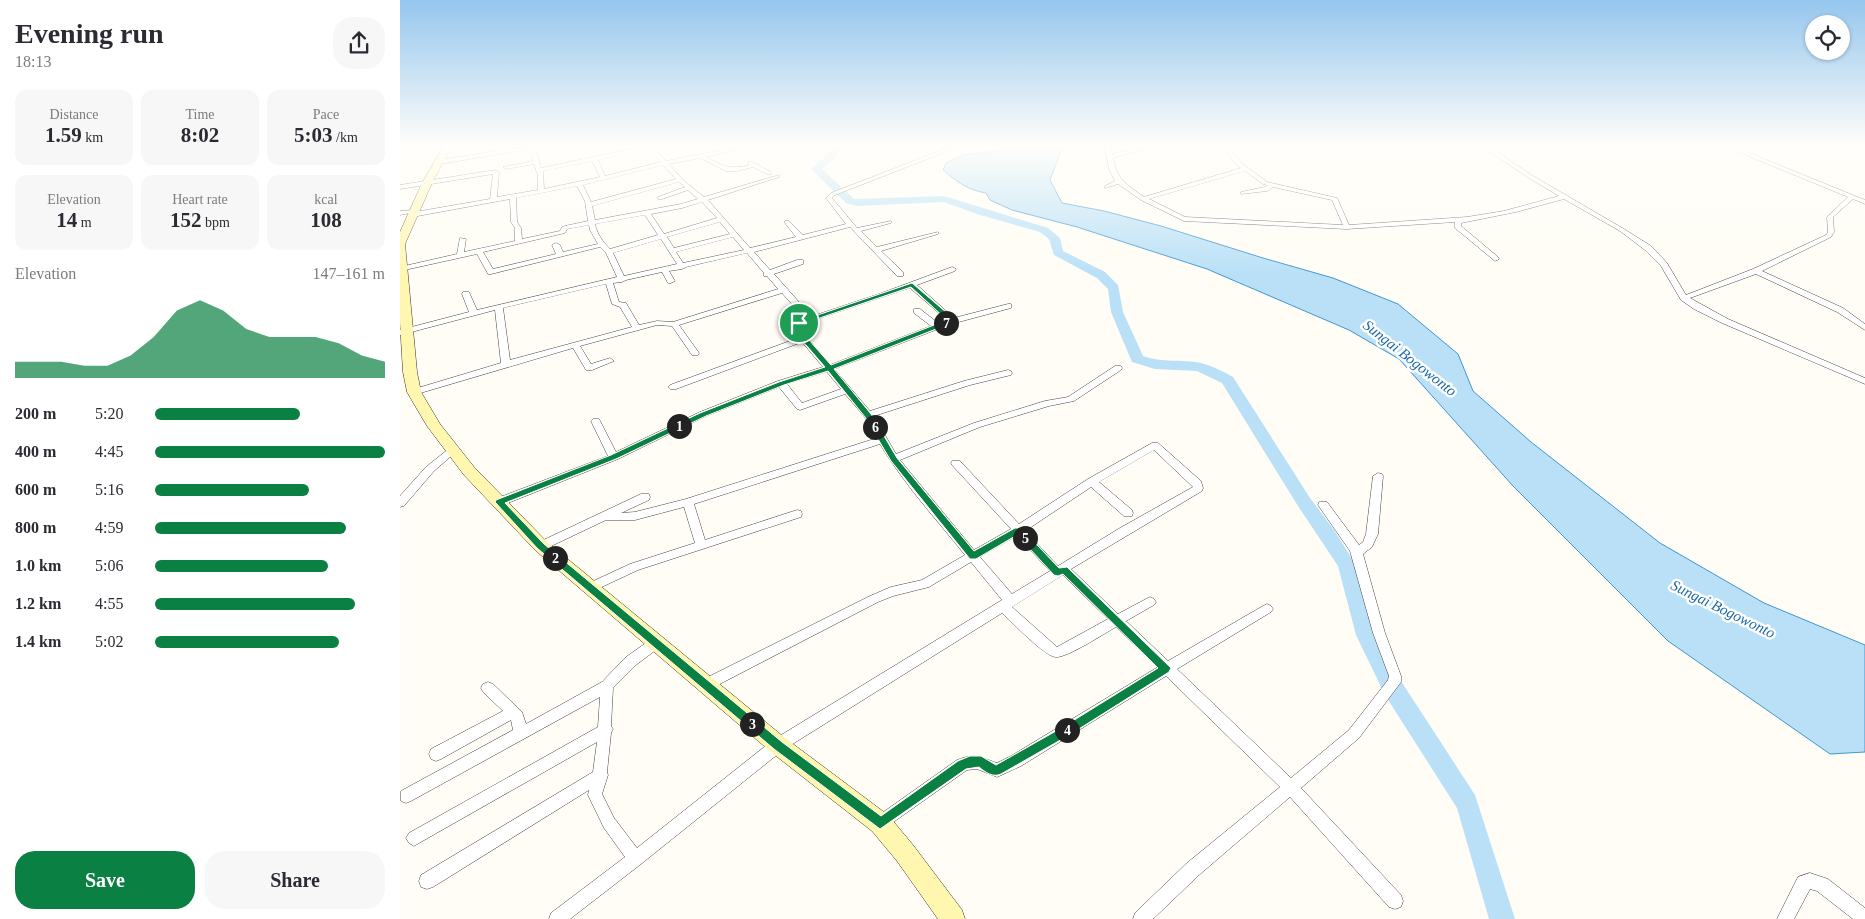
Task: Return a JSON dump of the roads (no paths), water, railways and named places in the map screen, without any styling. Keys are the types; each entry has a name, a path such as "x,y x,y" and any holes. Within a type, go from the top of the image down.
{"main road":[{"path":"423,189 408,213 400,244 400,271 403,332 414,392 434,426 454,449 469,471 541,546 591,586 778,745 880,823 905,853 953,919"}],"street":[{"path":"493,200 494,189"},
{"path":"408,213 513,197 552,189"},
{"path":"581,189 588,205 593,230 602,246 609,252 622,280"},
{"path":"588,205 647,189"},
{"path":"660,198 686,189"},
{"path":"690,189 705,201 767,274 803,312 804,316 799,323 798,331 868,416 894,459 973,556 1008,604 1050,649 1056,652 1062,651 1150,602"},
{"path":"723,194 720,191 726,189"},
{"path":"400,271 563,232 564,228 592,221 705,201 738,189"},
{"path":"849,189 828,199 900,274"},
{"path":"1129,189 1143,199 1176,216 1192,220 1348,227 1426,224 1466,219 1528,207 1564,197"},
{"path":"1143,199 1178,189"},
{"path":"1243,193 1268,189"},
{"path":"1292,189 1331,196 1337,201 1348,227"},
{"path":"1551,189 1622,230 1648,248 1664,265 1684,298 1725,321 1865,381"},
{"path":"1832,189 1865,202"},
{"path":"513,197 514,222 518,228 519,242"},
{"path":"1684,298 1756,270 1829,236 1831,232 1830,217 1852,197"},
{"path":"647,212 682,267"},
{"path":"609,252 721,219"},
{"path":"1466,219 1458,222 1457,227 1495,258"},
{"path":"787,222 801,238"},
{"path":"403,332 499,307 682,267 747,250 889,222"},
{"path":"876,250 936,233"},
{"path":"672,251 734,235"},
{"path":"460,256 462,239"},
{"path":"556,246 560,255"},
{"path":"479,252 491,272 602,246"},
{"path":"767,274 800,262"},
{"path":"799,323 912,285 952,269"},
{"path":"665,270 671,281"},
{"path":"1756,270 1840,310 1865,328"},
{"path":"609,283 616,304 623,305 637,328"},
{"path":"912,285 952,320"},
{"path":"414,392 506,364 637,328 657,323 674,324 782,290"},
{"path":"466,294 474,313"},
{"path":"499,502 614,457 703,414 781,383 829,368 952,320 1008,306"},
{"path":"499,307 506,364"},
{"path":"917,310 936,326"},
{"path":"674,324 695,353"},
{"path":"674,388 805,338"},
{"path":"575,345 590,368 610,361"},
{"path":"894,459 977,425 1048,403 1070,399 1118,368"},
{"path":"868,416 967,382 1008,373"},
{"path":"781,383 800,407 847,390"},
{"path":"596,421 614,457"},
{"path":"602,517 635,516 688,502 882,440"},
{"path":"557,919 636,859 778,745 1198,488 1197,484 1155,445 1092,482 1018,530 925,584 874,598 706,684"},
{"path":"400,503 430,469 454,449"},
{"path":"956,463 1018,530 1117,620 1291,788 1395,900"},
{"path":"1356,553 1368,544 1372,534 1378,476"},
{"path":"1092,482 1128,513"},
{"path":"541,546 645,497"},
{"path":"688,502 702,546"},
{"path":"1141,919 1193,869 1354,734 1390,689 1395,676 1379,633 1362,568 1356,553 1323,505"},
{"path":"591,586 634,567 798,514"},
{"path":"880,823 962,765 970,761 981,761 989,768 997,770 1267,609"},
{"path":"406,796 607,686 631,661 656,642"},
{"path":"607,686 606,729 601,775 595,795 609,823 636,859"},
{"path":"488,688 517,716 521,733"},
{"path":"436,754 512,712"},
{"path":"414,838 606,729"},
{"path":"427,881 601,775"},
{"path":"1785,919 1804,883 1810,881 1822,885 1865,918"}],"water":[{"name":"Sungai Bogowonto","path":"972,189 1055,189 1062,203 1104,211 1161,226 1333,278 1398,304 1458,354 1473,391 1531,442 1660,543 1764,603 1865,645 1865,752 1830,754 1668,641 1513,486 1399,359 1349,330 1207,269 1077,227 1012,210 990,200 986,193"}],"waterway":[{"path":"837,189 850,201 857,203 944,199 1044,230 1054,238 1058,253 1101,275 1114,288 1117,312 1137,359 1155,365 1199,367 1228,380 1304,502 1347,565 1366,635 1393,688 1467,803 1502,919"}]}
